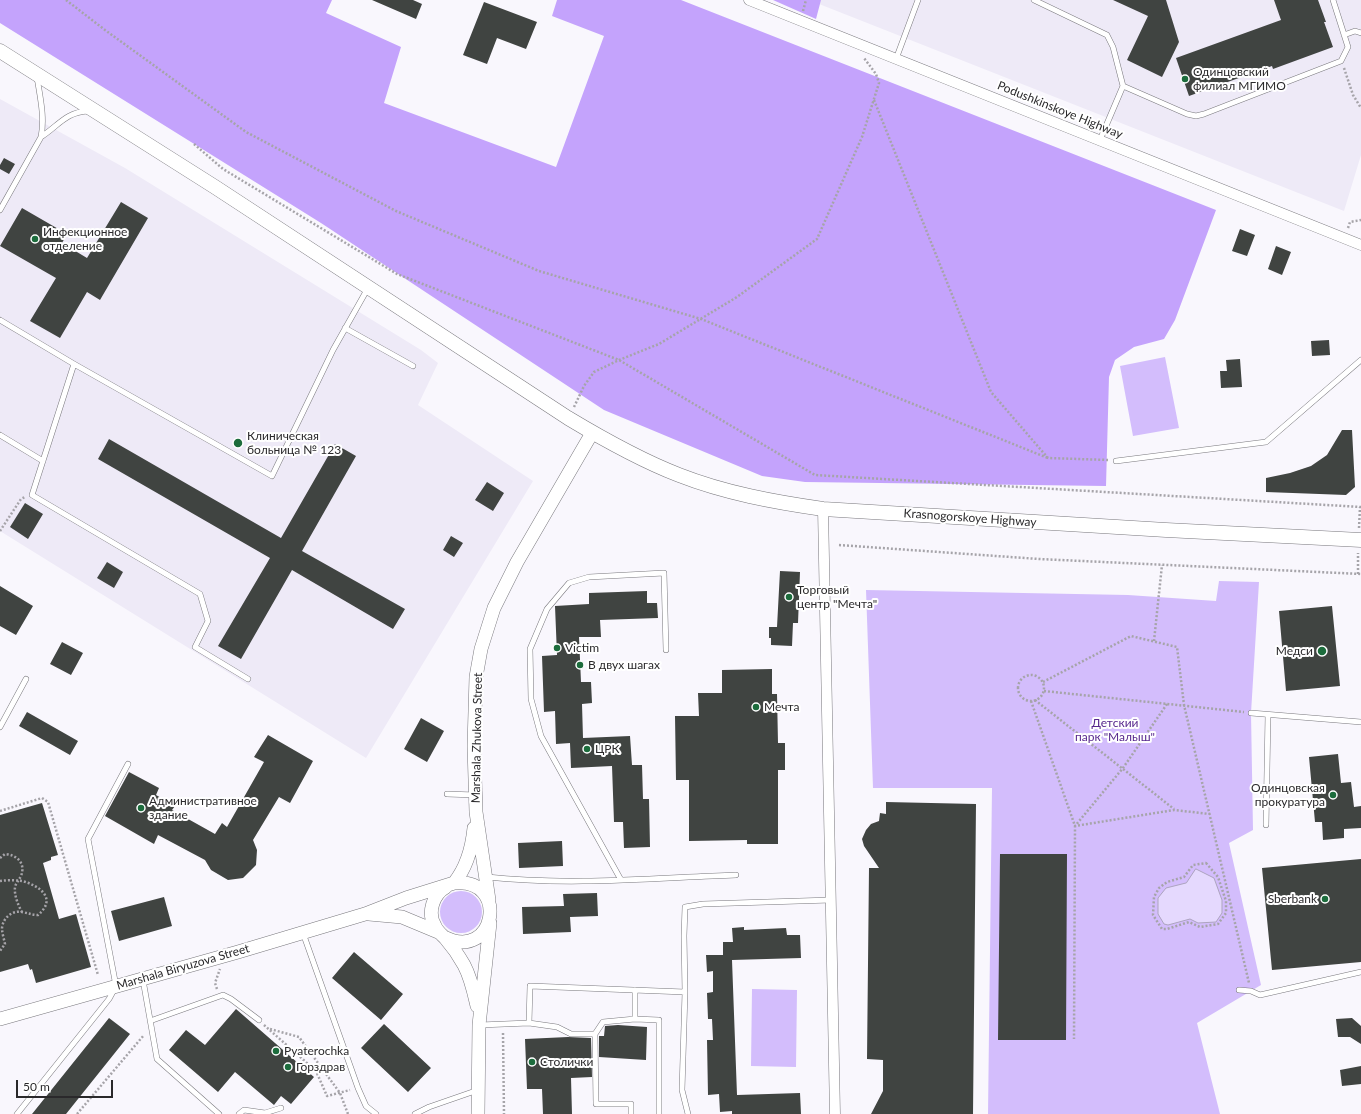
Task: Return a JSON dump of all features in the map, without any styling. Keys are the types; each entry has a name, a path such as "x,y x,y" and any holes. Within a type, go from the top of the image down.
{"main road":[{"path":"0,51 36,73"},
{"path":"0,60 36,73"},
{"name":"Krasnogorskoye Highway","path":"36,73 215,187 568,418 592,433 678,475 738,494 780,503 823,509 1166,530 1361,540"}],"street":[{"name":"Podushkinskoye Highway","path":"749,0 1361,245"},
{"name":"Marshala Zhukova Street","path":"490,903 476,812 474,746 476,677 481,649 494,608 517,562 592,433"},
{"path":"823,509 835,1114"},
{"path":"452,884 465,867 469,856 476,812"},
{"path":"478,1114 479,1020 491,911 490,903 482,891 476,886 462,882 443,888 437,894 432,905 431,917 434,925 456,951 465,967 472,985 479,1020"},
{"name":"Marshala Biryuzova Street","path":"0,1019 365,914 406,898 452,884"},
{"path":"365,914 402,917 452,941 460,942 468,942 476,939 482,934 490,920"}],"lane":[{"path":"896,59 918,0"},
{"path":"1034,0 1107,35 1113,47 1123,86 1100,140"},
{"path":"1123,86 1187,114 1196,116 1341,61 1348,47 1333,0"},
{"path":"1344,35 1355,31 1361,33"},
{"path":"36,73 43,120 41,138"},
{"path":"0,210 41,138 64,118 71,114 82,111 95,111"},
{"path":"0,320 74,364 272,476 345,328 368,287"},
{"path":"345,328 413,366"},
{"path":"1116,460 1266,442 1361,360"},
{"path":"74,364 32,495 200,594 208,621 195,647 248,679"},
{"path":"0,435 43,461"},
{"path":"621,880 541,736 531,699 530,650 547,609 570,583 588,577 664,573 666,650"},
{"path":"0,727 26,679"},
{"path":"1251,713 1361,722"},
{"path":"1266,825 1268,715"},
{"path":"17,1114 109,999 116,986 88,839 128,764"},
{"path":"447,794 476,795"},
{"path":"486,877 521,880 621,880 736,875"},
{"path":"688,1114 682,1090 685,992 685,907 703,904 831,900"},
{"path":"303,932 358,1088 366,1106 376,1114"},
{"path":"1239,990 1251,991 1260,995 1361,972"},
{"path":"143,979 157,1059 218,1114"},
{"path":"529,1024 530,986 685,992"},
{"path":"635,990 635,1019"},
{"path":"150,1021 223,994 260,1020"},
{"path":"631,1114 631,1104 596,1104 595,1034 603,1022 635,1019 658,1020 659,1114"},
{"path":"479,1020 502,1025 529,1024 557,1027 571,1034 595,1034"},
{"path":"415,1114 429,1107 478,1090"},
{"path":"239,1114 244,1110 265,1113 281,1108"}],"path":[{"path":"66,0 246,132 396,211 539,271 701,319 1048,458 1116,460"},
{"path":"799,19 806,0"},
{"path":"568,418 584,386 594,372 659,344 701,319 736,297 817,239 862,137 879,83 876,74 862,55"},
{"path":"1341,61 1353,95 1361,108"},
{"path":"874,100 991,392 1048,458"},
{"path":"194,144 223,169 398,274 619,360 815,475 1361,506"},
{"path":"0,531 21,499 32,495"},
{"path":"839,545 1039,559 1361,574"},
{"path":"1154,641 1162,564"},
{"path":"1044,682 1131,636 1178,647 1184,705 1251,991"},
{"path":"1030,674 1038,676 1044,682 1044,690 1040,698 1031,701 1019,696 1017,689 1021,679 1024,676 1030,674"},
{"path":"1044,690 1251,713"},
{"path":"1036,700 1174,810"},
{"path":"1031,701 1075,826 1074,1039"},
{"path":"1075,826 1123,768 1167,704"},
{"path":"0,811 42,798 48,802 98,976"},
{"path":"1075,826 1174,810 1210,814"},
{"path":"0,858 5,854 18,858 21,862 21,874 15,888 15,896 18,906 22,912"},
{"path":"1206,863 1218,877 1226,901 1226,914 1218,924 1200,927 1189,922 1168,929 1162,929 1153,915 1154,897 1159,888 1167,882 1184,877 1193,864 1206,863"},
{"path":"1218,877 1224,875"},
{"path":"0,881 23,882 34,886 43,892 47,897 47,903 44,910 38,915 14,912 7,916 2,929 5,944 0,951"},
{"path":"260,1020 316,1071 327,1096 358,1088"},
{"path":"502,1025 504,1114"},
{"path":"77,1114 151,1027"},
{"path":"269,1029 299,1037 340,1093 348,1114"}],"shaded area":[{"path":"0,0 332,0 326,13 401,47 384,103 556,167 604,36 552,16 557,0 681,0 1216,210 1175,320 1164,339 1134,347 1115,360 1109,377 1106,486 805,482 762,476 604,410 321,223 0,23"},
{"path":"773,0 821,0 816,19"},
{"name":"Одинцовский филиал МГИМО","path":"814,0 1361,0 1361,155 1344,211 814,2"},
{"name":"Клиническая больница № 123","path":"0,99 125,168 421,350 438,363 418,405 533,481 366,758 0,531"},
{"path":"1196,869 1214,878 1222,900 1222,913 1216,922 1198,923 1190,919 1168,925 1164,924 1158,914 1158,898 1166,888 1186,883"}],"green space":[{"path":"1165,357 1179,428 1133,436 1120,366"},
{"name":"Детский парк \"Малыш\"","path":"1219,581 1259,582 1251,713 1253,830 1229,843 1261,985 1197,1023 1220,1114 988,1114 992,788 873,788 866,590 1128,595 1216,601"},
{"path":"461,891 476,897 482,912 476,927 461,933 446,927 440,912 446,897"},
{"path":"752,989 797,990 796,1067 751,1066"}],"building":[{"path":"372,0 413,0 422,4 416,19"},
{"path":"1113,0 1166,0 1179,42 1162,77 1127,60 1148,16"},
{"path":"1274,0 1318,0 1333,47 1273,69 1272,66 1189,96 1176,58 1281,20"},
{"path":"484,2 537,22 526,49 497,38 487,64 463,55"},
{"path":"4,158 15,164 9,174 0,169 0,165"},
{"path":"121,202 148,218 100,300 87,292 60,338 30,321 56,278 0,246 22,208 67,234 62,243 87,258"},
{"path":"1240,229 1255,235 1247,256 1232,251"},
{"path":"1276,246 1291,252 1282,275 1268,269"},
{"path":"1329,340 1330,355 1312,356 1311,341"},
{"path":"1240,359 1242,387 1221,388 1220,371 1227,371 1226,360"},
{"path":"1342,430 1352,430 1355,487 1346,495 1266,492 1266,478 1290,473 1311,466 1327,455"},
{"path":"109,439 281,538 335,444 356,456 302,551 405,609 393,629 292,570 241,659 218,646 270,558 98,459"},
{"path":"487,482 504,493 493,511 475,500"},
{"path":"25,503 43,514 28,539 10,527"},
{"path":"451,536 463,543 454,557 443,550"},
{"path":"107,562 123,572 114,588 97,578"},
{"name":"Торговый центр \"Мечта\"","path":"780,571 800,572 798,623 793,623 792,646 771,645 771,638 769,638 769,627 777,627"},
{"path":"0,586 33,606 16,635 0,626"},
{"path":"647,591 647,603 657,603 658,618 600,620 601,637 579,637 581,682 591,682 592,703 582,704 583,738 630,736 632,765 642,765 643,799 649,799 650,847 624,848 623,822 614,822 612,766 571,768 570,743 556,744 555,711 544,712 542,656 557,655 555,606 589,604 589,593"},
{"path":"1332,606 1340,686 1286,691 1279,611"},
{"path":"62,642 83,653 71,675 50,664"},
{"path":"772,669 772,694 777,694 778,743 785,743 785,770 778,770 778,844 747,844 747,840 689,841 689,780 676,780 675,716 699,716 698,693 722,693 722,670"},
{"path":"27,712 78,741 70,755 19,726"},
{"path":"421,718 444,731 427,762 404,749"},
{"name":"Административное здание","path":"268,735 313,761 290,803 279,797 253,840 257,850 256,865 243,878 228,880 211,870 205,860 158,835 154,844 105,816 129,772 159,788 156,795 175,806 172,810 215,834 222,823 227,827 264,762 254,757"},
{"name":"Одинцовская прокуратура","path":"1338,754 1341,783 1351,782 1354,807 1361,806 1361,828 1344,829 1344,838 1323,840 1322,822 1315,822 1309,757"},
{"path":"886,802 976,804 973,1114 871,1114 883,1091 883,1060 867,1059 869,868 879,868 864,846 862,839 866,830 871,824 879,821 880,813 886,814"},
{"path":"42,803 58,855 51,857 51,860 43,863 59,919 76,914 91,967 36,983 32,969 30,970 28,964 0,972 0,815"},
{"path":"562,841 563,866 519,868 518,843"},
{"path":"1000,854 1067,854 1066,1040 998,1040"},
{"path":"1361,859 1361,962 1272,970 1262,868"},
{"path":"597,893 598,916 570,917 571,932 523,934 522,907 564,906 563,894"},
{"path":"164,897 172,926 119,941 111,911"},
{"path":"744,927 744,930 786,928 787,935 800,935 801,958 732,960 737,1095 800,1093 801,1114 732,1114 732,1111 720,1112 719,1094 708,1095 707,1040 713,1040 712,1019 708,1019 707,993 713,992 713,971 707,972 706,955 723,955 723,942 733,942 732,928"},
{"path":"354,952 403,994 381,1020 332,978"},
{"path":"236,1009 314,1077 291,1104 281,1096 274,1105 235,1072 218,1092 169,1050 186,1030 205,1045"},
{"path":"109,1018 130,1034 66,1114 32,1114"},
{"path":"1352,1018 1361,1026 1361,1044 1350,1037 1338,1037 1336,1019"},
{"path":"384,1024 431,1068 408,1092 361,1048"},
{"path":"618,1025 647,1027 646,1060 599,1057 599,1036 604,1036 605,1026"},
{"path":"568,1037 591,1038 592,1077 571,1078 572,1114 543,1114 542,1089 527,1089 525,1039"},
{"path":"1361,1066 1361,1084 1342,1086 1340,1070"}],"place":[{"name":"Одинцовский филиал МГИМО","path":"1185,79"},
{"name":"Инфекционное отделение","path":"35,239"},
{"name":"Клиническая больница № 123","path":"238,443"},
{"name":"Торговый центр \"Мечта\"","path":"789,597"},
{"name":"Victim","path":"557,648"},
{"name":"Медси","path":"1322,651"},
{"name":"В двух шагах","path":"580,665"},
{"name":"Мечта","path":"756,707"},
{"name":"ЦРК","path":"587,749"},
{"name":"Одинцовская прокуратура","path":"1333,795"},
{"name":"Административное здание","path":"141,808"},
{"name":"Sberbank","path":"1325,899"},
{"name":"Pyaterochka","path":"276,1051"},
{"name":"Столички","path":"532,1062"},
{"name":"Горздрав","path":"288,1067"}]}
